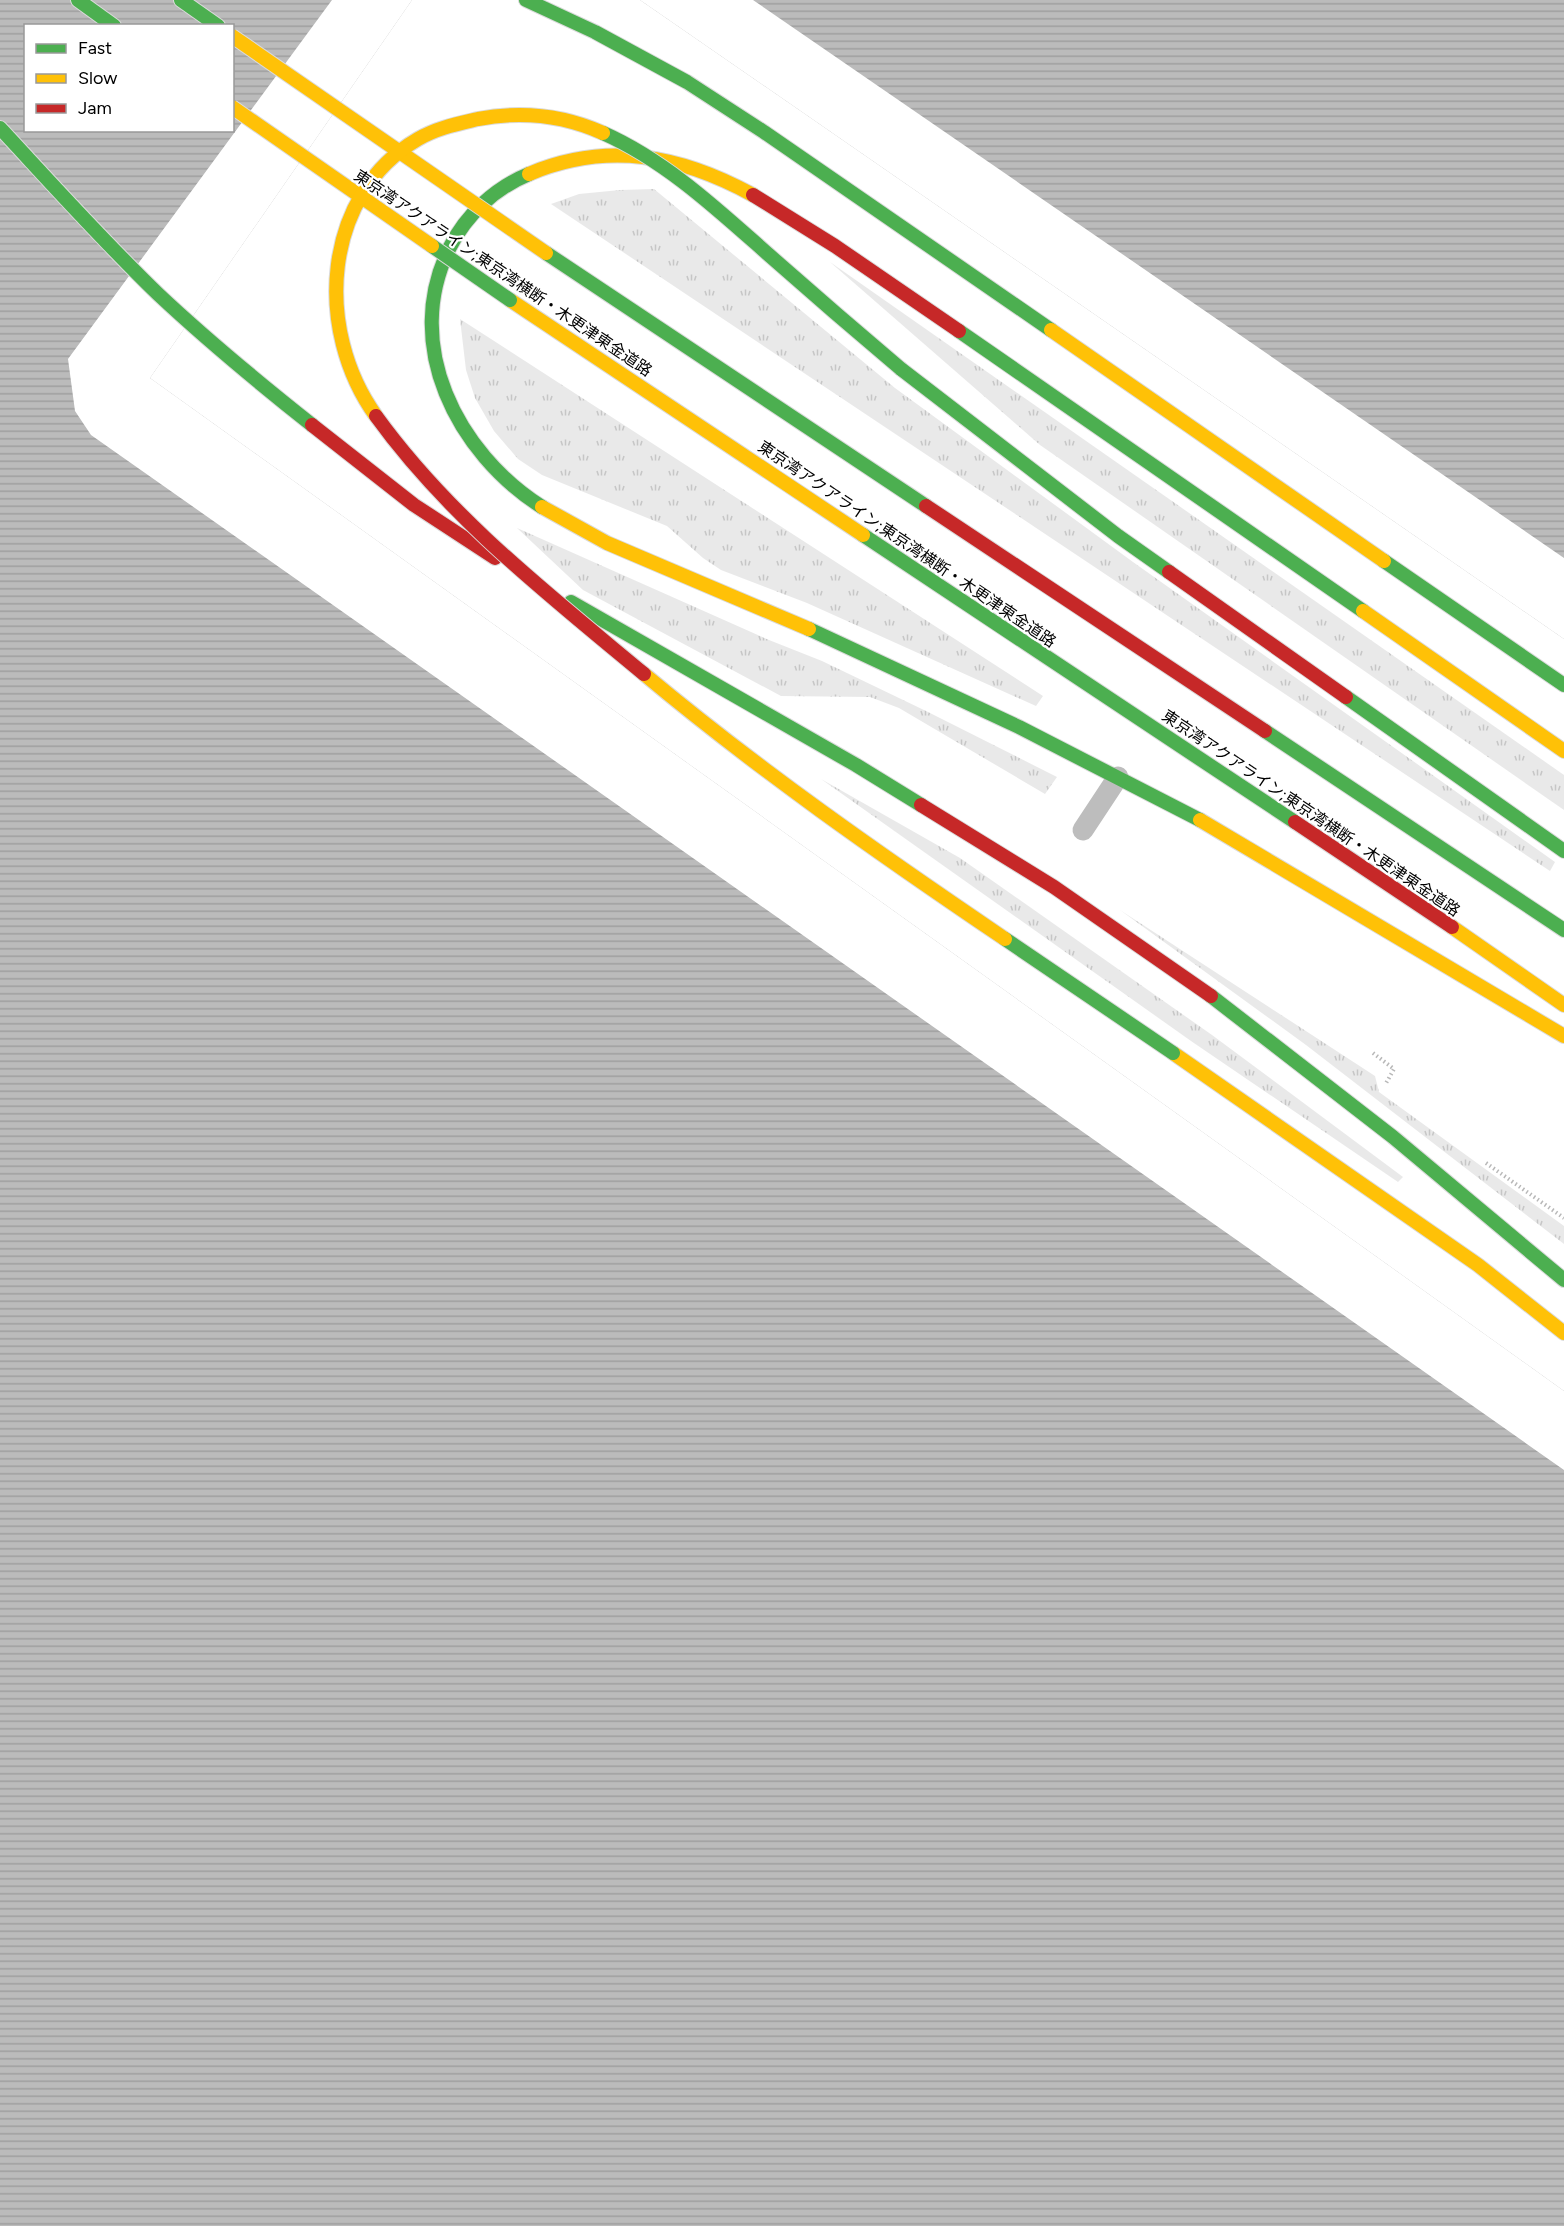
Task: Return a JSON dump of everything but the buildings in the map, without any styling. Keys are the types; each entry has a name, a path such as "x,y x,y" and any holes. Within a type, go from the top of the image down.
{"highway":[{"path":"78,0 111,24"},
{"path":"181,0 215,24"},
{"path":"526,0 595,32 687,82 764,132 1564,685"},
{"path":"234,37 546,253 1564,930"},
{"name":"東京湾アクアライン;東京湾横断・木更津東金道路","path":"234,108 510,300 1402,893 1564,1005"},
{"path":"1564,851 1119,536 901,369 674,172 621,140 587,126 551,116 513,113 474,117 438,129 408,144 366,184 352,209 341,237 336,265 339,325 346,354 357,383 388,434 431,484 469,522 547,593 754,762 897,864 1478,1265 1564,1333"},
{"path":"0,128 92,227 182,315 274,396 361,464 467,542 856,765 1054,887 1234,1012 1393,1137 1564,1280"},
{"path":"1564,751 1309,572 867,268 794,220 735,186 666,160 631,155 595,156 558,163 522,176 491,195 467,217 448,246 437,276 431,306 430,334 434,362 459,426 479,453 503,478 533,501 598,538 846,644 1051,742 1218,830 1564,1036"}],"lane":[{"path":"1083,830 1118,777"}],"path":[{"path":"1373,1053 1394,1069 1382,1089"}],"green space":[{"path":"654,189 895,388 1133,562 1555,862 1550,871 551,204 579,194"},
{"path":"830,262 1564,775 1564,810 1040,445"},
{"path":"460,319 1043,696 1036,706 807,603 721,570 703,558 667,526 542,475 518,459 494,431 475,398 466,370"},
{"path":"517,528 769,640 822,661 1057,777 1045,794 899,708 870,697 781,696 583,590"},
{"path":"821,779 960,858 1212,1035 1403,1177 1398,1182 1191,1041"},
{"path":"1120,910 1375,1076 1379,1092 1564,1226 1564,1244 1306,1045"}],"shaded area":[{"path":"0,0 412,0 150,378 1564,1391 1564,2226 0,2226"},
{"path":"640,0 1564,0 1564,639"}],"pier":[{"path":"332,0 412,0 150,378 1564,1391 1564,1470 91,435 75,411 68,359"},
{"path":"640,0 753,0 1564,558 1564,639"}],"traffic: fast":[{"path":"78,0 111,24"},
{"path":"181,0 215,24"},
{"path":"526,0 595,32 687,82 764,132 1051,330"},
{"path":"0,128 158,294 195,328 312,425"},
{"path":"603,133 648,157 690,187 901,369"},
{"path":"529,174 493,195 464,224 450,247 436,284 432,321 435,358 446,393 463,427 485,457 512,484 542,507"},
{"path":"432,246 510,300"},
{"path":"546,253 926,506"},
{"path":"959,331 1363,611"},
{"path":"901,369 1118,536 1169,572"},
{"path":"863,535 1295,822"},
{"path":"1384,561 1564,685"},
{"path":"571,602 856,765 921,805"},
{"path":"809,629 1019,727 1200,820"},
{"path":"1346,697 1564,851"},
{"path":"1265,731 1564,930"},
{"path":"1005,939 1173,1053"},
{"path":"1211,996 1393,1137 1564,1280"}],"traffic: slow":[{"path":"234,37 546,253"},
{"path":"234,108 432,246"},
{"path":"376,416 356,382 343,344 337,305 338,266 346,229 362,194 386,163 418,139 432,132 478,119 510,115 541,116 572,122 603,133"},
{"path":"529,174 558,164 587,158 643,157 698,170 753,195"},
{"path":"510,300 863,535"},
{"path":"1051,330 1384,561"},
{"path":"542,507 607,543 809,629"},
{"path":"1363,611 1564,751"},
{"path":"644,674 687,710 821,811 1005,939"},
{"path":"1200,820 1564,1036"},
{"path":"1452,927 1564,1005"},
{"path":"1173,1053 1478,1265 1564,1333"}],"traffic: jam":[{"path":"753,195 835,246 959,331"},
{"path":"376,416 435,488 501,553 644,674"},
{"path":"312,425 414,505 495,558"},
{"path":"926,506 1265,731"},
{"path":"1169,572 1346,697"},
{"path":"921,805 1054,887 1211,996"},
{"path":"1295,822 1452,927"}]}
